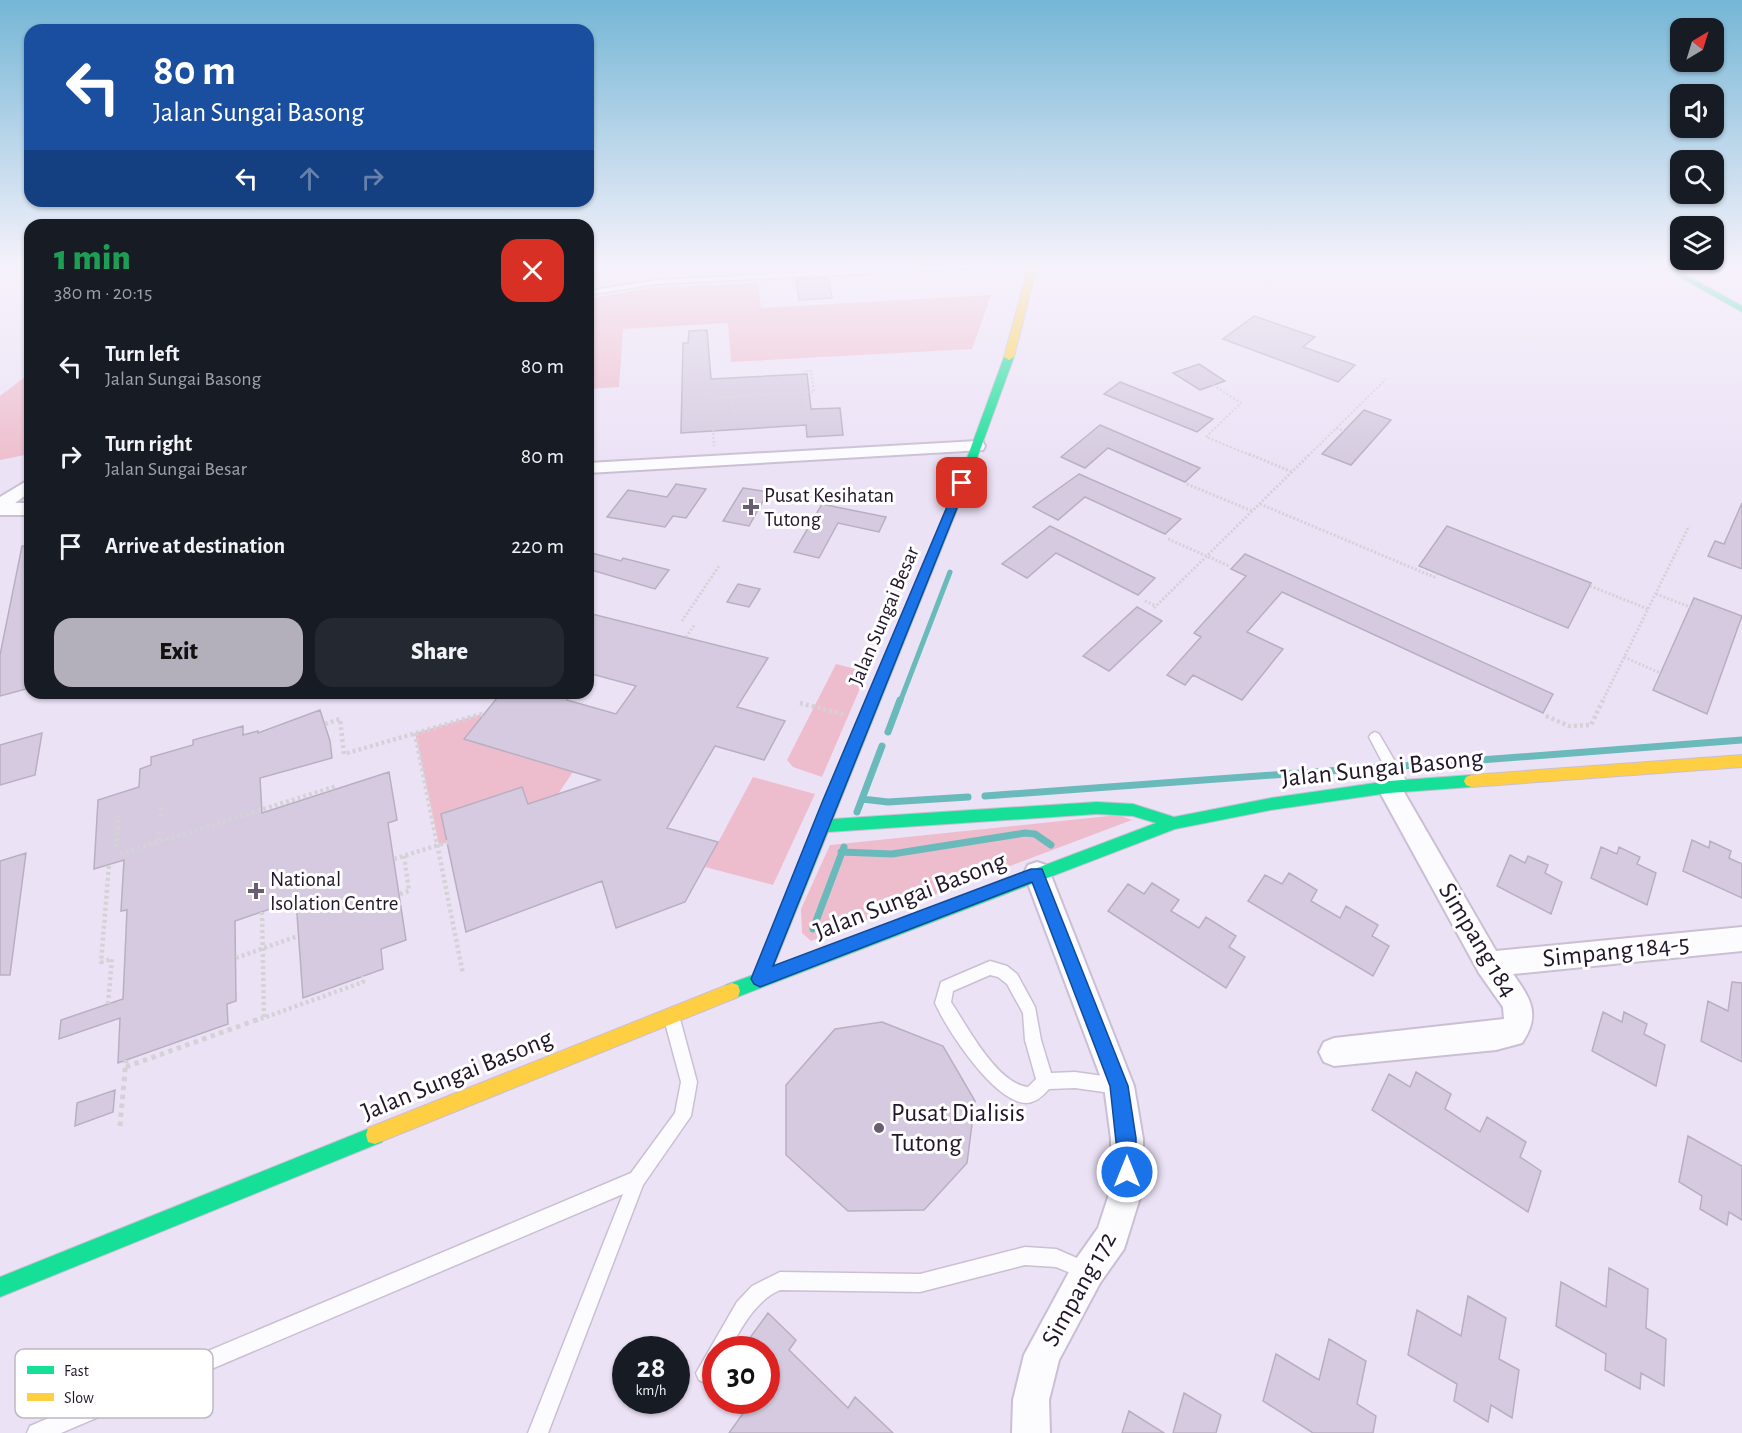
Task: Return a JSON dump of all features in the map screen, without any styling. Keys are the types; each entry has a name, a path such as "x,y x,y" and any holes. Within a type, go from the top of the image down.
{"main road":[{"name":"Jalan Sungai Besar","path":"760,979 820,826 977,446 1017,332"},
{"name":"Jalan Sungai Basong","path":"0,1287 760,979 1174,823 1271,804 1395,786 1742,761"},
{"path":"820,826 1097,808 1133,810 1174,823"}],"street":[{"path":"594,468 977,446"},
{"path":"0,507 24,489"},
{"path":"0,507 24,509"},
{"name":"Simpang 184","path":"1334,1052 1512,1033 1519,1023 1517,1003 1489,964 1395,786"},
{"name":"Simpang 172","path":"1031,1433 1031,1400 1042,1355 1088,1271 1112,1237 1127,1188 1126,1138 1119,1086 1037,873"},
{"name":"Simpang 184-5","path":"1489,964 1742,939"}],"lane":[{"path":"1375,737 1395,786"},
{"path":"1045,1081 1033,1040 1030,1012 1012,979 1002,971 990,968 946,987 943,1003 997,1080 1011,1091 1026,1095 1037,1091 1045,1081 1076,1080 1119,1086"},
{"path":"538,1433 637,1179 683,1116 688,1082 671,1015"},
{"path":"213,1358 637,1179"},
{"path":"727,1336 747,1301 764,1287 780,1281 920,1283 1025,1256 1056,1258 1088,1271"},
{"path":"37,1433 72,1418"}],"path":[{"path":"711,398 814,392 811,370 803,371"},
{"path":"1145,601 1155,607 1386,379"},
{"path":"1214,385 1241,403 1206,437 1292,472"},
{"path":"806,392 809,411"},
{"path":"732,397 734,416"},
{"path":"705,429 717,428"},
{"path":"1336,428 1344,431"},
{"path":"1187,484 1252,511"},
{"path":"1260,504 1434,577 1437,574"},
{"path":"1546,716 1569,726 1591,725 1689,526"},
{"path":"1168,539 1230,566"},
{"path":"682,621 719,566"},
{"path":"1590,586 1648,609"},
{"path":"1656,594 1690,607"},
{"path":"686,637 695,624"},
{"path":"1624,657 1660,673"},
{"path":"800,703 864,719"},
{"path":"325,724 340,719 344,754 485,713"},
{"path":"415,734 463,974"},
{"path":"120,854 337,786"},
{"path":"160,816 161,807"},
{"path":"116,847 119,816"},
{"path":"159,831 159,842"},
{"path":"394,859 448,842"},
{"path":"400,894 409,891 404,855"},
{"path":"108,1004 112,959 101,962 109,865"},
{"path":"262,912 264,1017"},
{"path":"236,958 298,936"},
{"path":"120,1126 126,1064 363,982 363,976"}],"shaded area":[{"path":"594,332 623,332 619,387 594,389"},
{"path":"729,332 978,332 972,349 731,362"},
{"path":"24,378 24,455 0,460 0,396"},
{"path":"836,664 867,672 822,777 793,767 787,760"},
{"path":"485,713 464,739 573,772 558,794 528,804 522,787 442,814 448,842 439,845 415,733"},
{"path":"753,777 815,794 773,885 705,867"},
{"path":"1118,815 1132,820 811,941 802,933 801,909 830,845"}],"building":[{"path":"689,332 707,332 711,379 807,374 811,409 840,408 843,435 807,437 806,425 681,433 683,343 688,343"},
{"path":"1233,332 1300,332 1315,337 1303,347 1355,365 1338,382 1223,339"},
{"path":"1199,364 1225,381 1200,390 1173,373"},
{"path":"1120,382 1213,419 1197,432 1104,394"},
{"path":"1364,410 1391,420 1351,465 1322,454"},
{"path":"1100,425 1200,468 1185,482 1108,448 1085,468 1061,457"},
{"path":"1079,474 1181,519 1165,534 1085,497 1058,520 1033,507"},
{"path":"676,484 706,489 686,518 673,516 665,527 607,517 628,490 667,497"},
{"path":"743,488 768,492 749,526 723,521"},
{"path":"1742,503 1742,569 1708,556 1715,541 1724,544"},
{"path":"822,504 886,517 879,532 838,523 819,558 794,552"},
{"path":"1050,526 1155,578 1138,595 1056,553 1027,578 1002,564"},
{"path":"1447,526 1591,583 1568,628 1419,566"},
{"path":"22,546 24,546 24,690 0,696 0,655"},
{"path":"594,554 621,561 623,558 669,570 655,589 594,571"},
{"path":"1245,554 1553,694 1543,713 1282,592 1247,632 1283,649 1242,700 1193,675 1185,685 1167,675 1201,637 1194,633 1246,576 1231,569"},
{"path":"738,584 760,589 749,607 727,602"},
{"path":"1694,598 1742,616 1707,714 1653,690"},
{"path":"1137,607 1162,621 1109,671 1083,656"},
{"path":"594,614 768,658 737,707 785,721 764,760 715,746 667,828 718,842 685,902 616,928 602,881 466,932 441,814 522,787 528,804 600,780 464,739 496,699 568,699 616,714 636,686 594,675"},
{"path":"320,710 330,741 332,758 260,778 262,813 389,772 397,820 388,823 406,940 381,949 383,969 303,998 296,900 235,921 236,1001 227,1004 228,1024 118,1063 120,1018 59,1039 61,1020 123,999 127,910 121,911 124,860 94,869 98,800 139,787 140,769 151,765 151,757 193,745 193,740 243,726 243,735 258,731 258,733"},
{"path":"42,733 35,775 0,785 0,745"},
{"path":"1692,840 1709,848 1710,841 1731,851 1729,858 1742,864 1742,898 1683,871"},
{"path":"1601,847 1617,854 1619,847 1640,857 1637,864 1656,873 1647,905 1591,878"},
{"path":"26,853 10,975 0,975 0,861"},
{"path":"1510,855 1525,863 1528,856 1548,865 1545,873 1562,882 1551,914 1497,886"},
{"path":"1289,873 1317,890 1311,901 1340,918 1346,906 1378,925 1372,936 1389,946 1373,976 1248,901 1265,875 1282,884"},
{"path":"1152,883 1179,900 1171,911 1199,928 1206,917 1236,936 1229,947 1245,957 1226,988 1108,911 1128,884 1144,894"},
{"path":"1732,982 1742,983 1742,1062 1701,1041 1708,1001 1728,1011"},
{"path":"1603,1012 1622,1022 1624,1012 1647,1024 1644,1034 1665,1045 1656,1086 1592,1051"},
{"name":"Pusat Dialisis Tutong","path":"882,1022 943,1046 975,1101 967,1163 924,1210 848,1211 786,1155 786,1085 835,1029"},
{"path":"1416,1072 1451,1094 1445,1109 1480,1132 1487,1117 1526,1142 1520,1157 1541,1171 1528,1212 1372,1110 1389,1074 1410,1087"},
{"path":"115,1090 113,1112 75,1126 77,1103"},
{"path":"1688,1136 1742,1166 1742,1220 1729,1212 1727,1225 1700,1209 1702,1196 1679,1182"},
{"path":"1609,1268 1648,1289 1646,1328 1666,1339 1664,1386 1641,1373 1640,1389 1605,1370 1606,1354 1556,1326 1561,1282 1606,1307"},
{"path":"1468,1296 1506,1318 1499,1359 1519,1370 1512,1418 1491,1405 1488,1422 1454,1401 1457,1384 1408,1355 1417,1310 1461,1336"},
{"path":"768,1313 796,1340 789,1350 848,1408 855,1397 893,1433 729,1433 743,1414 780,1414 780,1336 751,1336"},
{"path":"1329,1339 1366,1361 1357,1404 1376,1416 1373,1433 1313,1433 1263,1401 1276,1354 1319,1380"},
{"path":"1184,1393 1221,1415 1216,1433 1173,1433"},
{"path":"1129,1411 1164,1433 1122,1433"}],"waterway":[{"path":"900,702 950,572"},
{"path":"888,732 900,700"},
{"path":"1402,766 1742,740"},
{"path":"857,812 882,746"},
{"path":"985,796 1382,767"},
{"path":"862,799 888,802 968,797"},
{"path":"842,852 892,854 1025,833 1035,834 1051,845"},
{"path":"842,852 844,847"},
{"path":"813,929 842,852"}],"traffic: fast":[{"path":"760,979 964,480 1009,357"},
{"path":"732,991 1174,823 1271,804 1389,787 1471,781"},
{"path":"820,826 1097,808 1133,810 1174,823"},
{"path":"0,1287 375,1135"}],"traffic: slow":[{"path":"1009,357 1016,332"},
{"path":"1471,781 1742,761"},
{"path":"375,1135 732,991"}],"place":[{"name":"Pusat Kesihatan Tutong","path":"751,507"},
{"name":"National Isolation Centre","path":"256,891"},
{"name":"Pusat Dialisis Tutong","path":"879,1128"}],"route":[{"path":"962,483 830,800 760,979 1037,873 1119,1086 1126,1138 1127,1172"}]}
